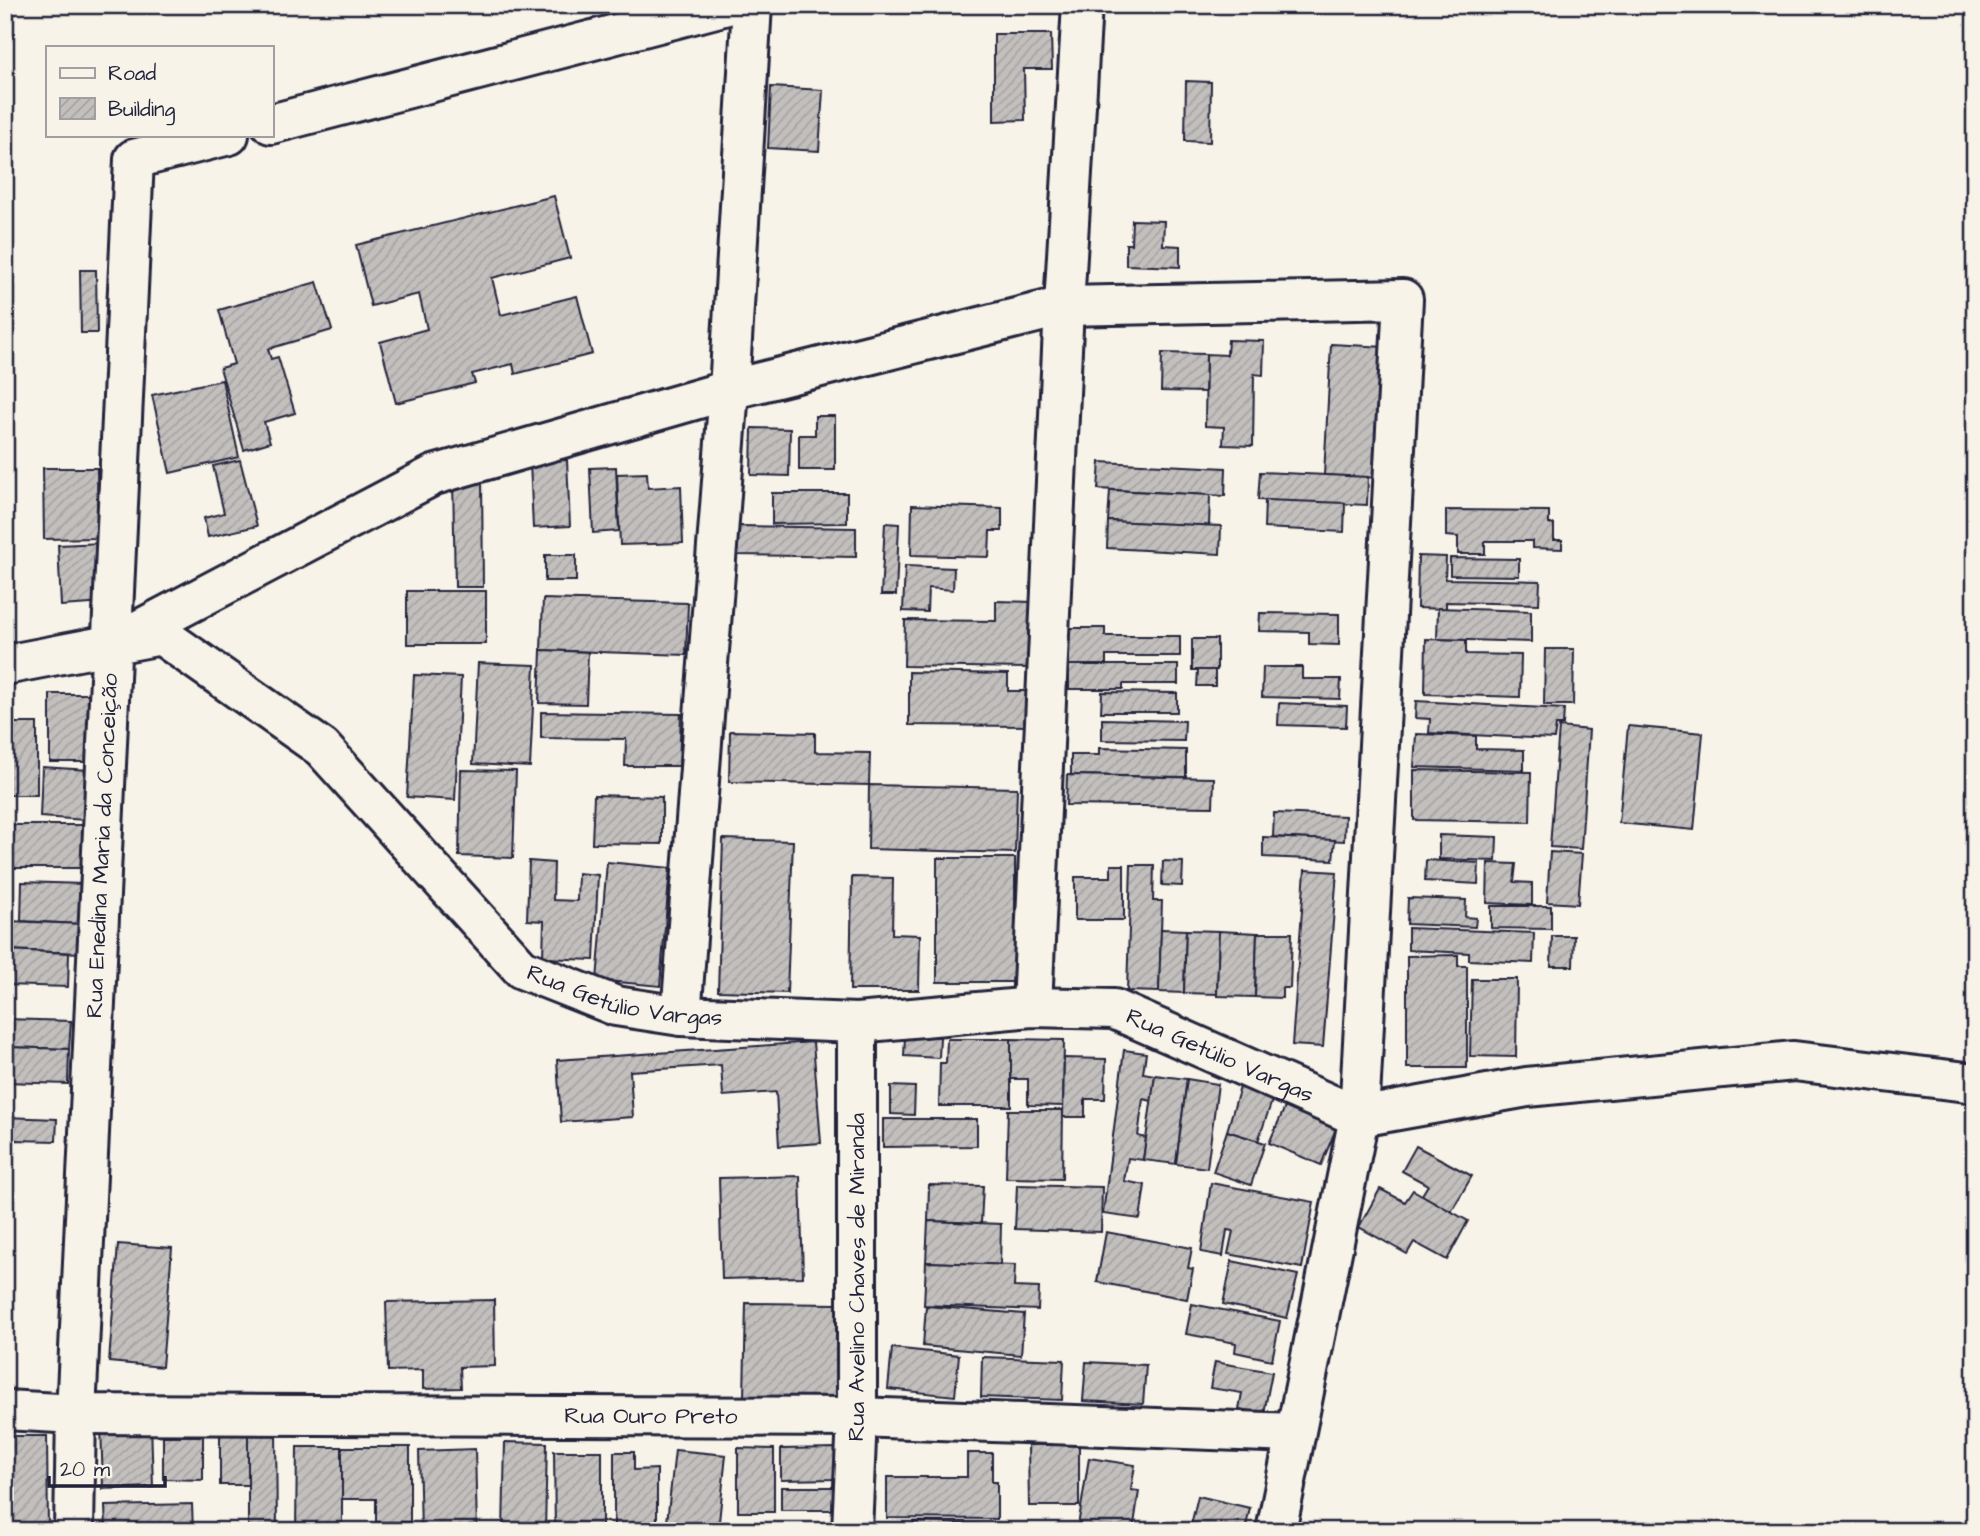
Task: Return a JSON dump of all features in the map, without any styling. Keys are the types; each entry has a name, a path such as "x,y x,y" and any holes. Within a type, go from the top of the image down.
{"street":[{"path":"273,123 727,5"},
{"path":"681,1016 729,390 752,5"},
{"path":"1032,1007 1064,306 1082,5"},
{"name":"Rua Enedina Maria da Conceição","path":"74,1531 76,1414 134,159 225,136"},
{"path":"112,644 434,475 729,390 1064,306 1403,299 1359,1117 1276,1531"},
{"name":"Rua Getúlio Vargas","path":"5,664 161,635 322,748 522,969 616,1006 681,1016 857,1023 1032,1007 1114,1009 1359,1117"},
{"name":"Rua Avelino Chaves de Miranda","path":"852,1531 858,1418 857,1023"},
{"path":"1359,1117 1527,1087 1794,1061 1975,1083"},
{"name":"Rua Ouro Preto","path":"5,1410 76,1414 858,1418 1295,1433"}],"building":[{"path":"994,34 1051,34 1052,69 1024,69 1025,120 994,121"},
{"path":"1186,81 1211,82 1210,142 1185,141"},
{"path":"771,87 823,90 819,151 768,148"},
{"path":"554,196 570,258 492,278 501,315 577,296 592,354 515,374 513,364 472,374 475,383 396,403 380,342 427,329 419,294 371,306 356,245"},
{"path":"1132,220 1164,221 1163,245 1180,246 1180,267 1126,265 1126,244 1131,244"},
{"path":"80,270 96,270 97,333 81,333"},
{"path":"317,282 332,330 268,349 271,359 278,357 295,413 264,422 270,442 244,450 220,368 234,364 219,310"},
{"path":"1228,340 1264,341 1263,375 1254,374 1253,446 1223,445 1224,427 1205,426 1206,354 1227,355"},
{"path":"1331,344 1385,347 1379,478 1324,475"},
{"path":"1162,353 1206,354 1205,392 1161,391"},
{"path":"222,380 239,457 170,473 152,395"},
{"path":"815,416 835,416 835,470 799,470 799,435 815,435"},
{"path":"752,428 790,429 789,476 751,475"},
{"path":"240,460 257,526 208,537 204,518 224,513 213,466"},
{"path":"567,460 570,526 533,528 530,462"},
{"path":"1100,462 1226,468 1225,496 1098,489"},
{"path":"616,467 619,531 593,533 590,468"},
{"path":"43,468 97,468 98,538 44,539"},
{"path":"1260,472 1368,477 1367,505 1258,500"},
{"path":"647,473 648,488 681,486 683,543 620,545 617,474"},
{"path":"453,479 482,479 483,587 455,587"},
{"path":"1110,490 1210,495 1209,526 1108,521"},
{"path":"772,493 847,493 847,523 772,524"},
{"path":"1265,500 1345,503 1344,532 1264,528"},
{"path":"912,505 1002,508 1002,531 990,531 989,557 911,555"},
{"path":"1446,510 1549,511 1549,524 1554,524 1554,540 1562,540 1562,549 1532,548 1532,541 1485,541 1485,554 1458,554 1458,537 1446,536"},
{"path":"1108,521 1221,526 1220,554 1107,548"},
{"path":"885,523 899,524 896,595 881,595"},
{"path":"738,526 856,528 856,557 737,555"},
{"path":"103,543 106,603 61,606 58,545"},
{"path":"545,555 576,555 576,581 545,581"},
{"path":"1418,556 1446,557 1445,579 1540,581 1539,604 1446,602 1446,609 1417,608"},
{"path":"1450,558 1519,559 1519,576 1450,575"},
{"path":"905,566 954,568 953,590 928,588 927,612 903,611"},
{"path":"407,591 486,591 486,644 407,644"},
{"path":"543,599 688,603 686,655 541,650"},
{"path":"996,601 1033,602 1031,668 904,666 905,620 996,621"},
{"path":"1438,608 1531,611 1531,642 1437,639"},
{"path":"1260,613 1339,614 1339,645 1309,644 1309,632 1259,631"},
{"path":"1069,628 1105,628 1105,636 1180,636 1180,656 1106,656 1106,665 1069,665"},
{"path":"1192,639 1217,639 1217,670 1192,670"},
{"path":"1426,639 1466,640 1466,654 1521,655 1520,697 1425,694"},
{"path":"1545,649 1574,649 1573,705 1544,705"},
{"path":"541,650 588,652 586,704 539,703"},
{"path":"478,663 535,665 530,767 473,764"},
{"path":"1069,665 1178,665 1178,684 1123,684 1123,689 1069,689"},
{"path":"1263,667 1302,667 1302,679 1341,679 1340,699 1262,697"},
{"path":"1198,670 1215,670 1215,686 1197,686"},
{"path":"909,672 1008,674 1008,691 1033,691 1033,726 909,725"},
{"path":"414,675 461,677 455,800 407,797"},
{"path":"1102,692 1177,693 1177,712 1101,712"},
{"path":"50,694 91,694 91,762 50,762"},
{"path":"1416,701 1564,709 1563,725 1556,725 1554,739 1429,733 1430,719 1415,718"},
{"path":"1279,703 1347,706 1346,727 1278,725"},
{"path":"541,712 681,714 679,766 625,766 626,739 541,738"},
{"path":"1102,719 1185,721 1184,741 1102,740"},
{"path":"5,723 37,723 37,795 5,795"},
{"path":"1628,726 1703,733 1694,830 1619,823"},
{"path":"1559,727 1589,730 1581,849 1550,847"},
{"path":"730,731 815,733 815,752 870,753 869,785 729,782"},
{"path":"1416,734 1476,736 1476,749 1524,750 1524,770 1414,767"},
{"path":"1099,748 1186,750 1186,777 1071,775 1071,755 1099,755"},
{"path":"42,767 89,770 86,820 40,817"},
{"path":"461,770 516,771 513,858 459,856"},
{"path":"1414,770 1531,772 1530,822 1414,820"},
{"path":"1067,775 1214,778 1213,807 1066,805"},
{"path":"869,785 1017,788 1015,853 868,849"},
{"path":"594,795 662,797 662,844 592,843"},
{"path":"1274,813 1345,816 1344,841 1273,837"},
{"path":"5,825 83,825 83,868 5,868"},
{"path":"1439,835 1497,837 1496,861 1439,859"},
{"path":"1263,837 1335,840 1333,860 1263,857"},
{"path":"723,839 793,841 787,993 718,991"},
{"path":"1550,852 1582,854 1578,904 1547,902"},
{"path":"937,858 1015,858 1015,982 937,982"},
{"path":"1426,860 1479,863 1478,884 1425,881"},
{"path":"529,861 554,863 553,900 577,901 578,873 598,875 594,960 543,958 544,921 527,920"},
{"path":"1163,861 1183,862 1182,886 1162,885"},
{"path":"607,862 670,868 660,986 597,980"},
{"path":"1488,863 1516,864 1514,882 1532,883 1532,905 1487,903"},
{"path":"1111,865 1124,865 1124,920 1075,920 1075,877 1111,877"},
{"path":"1131,865 1154,865 1153,901 1162,901 1159,992 1127,991"},
{"path":"1305,870 1337,872 1323,1047 1292,1045"},
{"path":"852,877 893,878 892,934 920,935 919,990 850,990"},
{"path":"22,882 83,884 82,924 21,921"},
{"path":"1408,898 1466,900 1465,917 1476,918 1475,927 1407,924"},
{"path":"1491,906 1551,906 1551,929 1491,928"},
{"path":"7,921 82,924 81,953 6,950"},
{"path":"1408,928 1534,933 1533,963 1469,960 1469,953 1408,950"},
{"path":"1161,929 1186,930 1184,993 1159,992"},
{"path":"1186,930 1219,931 1217,994 1184,993"},
{"path":"1219,931 1257,933 1255,997 1217,996"},
{"path":"1257,933 1292,933 1290,988 1282,988 1282,998 1255,997"},
{"path":"1552,936 1574,936 1573,966 1551,966"},
{"path":"5,950 69,953 68,987 5,985"},
{"path":"1458,955 1458,966 1467,966 1467,1068 1407,1068 1407,956"},
{"path":"1472,979 1517,979 1516,1057 1470,1056"},
{"path":"5,1019 71,1021 69,1049 5,1047"},
{"path":"905,1037 940,1037 939,1058 904,1056"},
{"path":"947,1039 1011,1039 1011,1106 939,1106 940,1063 946,1063"},
{"path":"1011,1039 1064,1040 1063,1106 1028,1105 1028,1079 1011,1079"},
{"path":"813,1042 821,1143 779,1146 776,1092 723,1096 721,1065 630,1071 633,1117 561,1122 557,1060"},
{"path":"5,1047 69,1049 68,1084 5,1082"},
{"path":"1124,1050 1146,1053 1143,1073 1155,1075 1152,1101 1143,1099 1138,1136 1146,1138 1143,1160 1128,1158 1124,1181 1145,1185 1140,1219 1103,1214"},
{"path":"1064,1058 1106,1059 1105,1099 1085,1099 1085,1117 1063,1117"},
{"path":"1155,1075 1187,1079 1176,1164 1143,1160"},
{"path":"1187,1079 1218,1084 1207,1168 1176,1164"},
{"path":"891,1086 915,1087 914,1115 891,1114"},
{"path":"1240,1087 1273,1098 1258,1141 1227,1131"},
{"path":"1285,1107 1336,1129 1321,1165 1269,1143"},
{"path":"1008,1110 1063,1110 1062,1179 1006,1178"},
{"path":"5,1117 57,1119 56,1141 15,1140 14,1157 5,1156"},
{"path":"883,1119 977,1119 977,1146 883,1147"},
{"path":"1227,1131 1265,1143 1251,1185 1213,1172"},
{"path":"1416,1146 1472,1176 1451,1212 1422,1195 1428,1185 1402,1171"},
{"path":"800,1176 803,1277 722,1279 719,1178"},
{"path":"1211,1183 1314,1202 1302,1268 1228,1254 1233,1231 1227,1230 1223,1256 1201,1252"},
{"path":"929,1185 983,1186 981,1223 928,1221"},
{"path":"1017,1185 1102,1187 1101,1232 1015,1229"},
{"path":"1380,1189 1405,1202 1413,1190 1468,1221 1447,1260 1414,1242 1407,1254 1359,1227"},
{"path":"928,1221 1001,1224 1000,1265 926,1262"},
{"path":"1106,1232 1192,1248 1188,1268 1193,1269 1187,1299 1097,1282"},
{"path":"118,1244 172,1248 162,1367 109,1362"},
{"path":"1232,1261 1298,1275 1287,1318 1223,1304"},
{"path":"926,1262 1015,1265 1014,1287 1039,1288 1038,1310 924,1305"},
{"path":"494,1300 495,1366 460,1367 461,1388 423,1389 423,1370 388,1371 386,1302"},
{"path":"746,1303 837,1304 836,1398 744,1398"},
{"path":"1192,1304 1280,1321 1272,1360 1235,1352 1236,1343 1186,1334"},
{"path":"926,1306 1024,1314 1021,1355 923,1346"},
{"path":"892,1348 959,1355 955,1396 888,1389"},
{"path":"982,1357 1064,1360 1062,1400 981,1397"},
{"path":"1086,1362 1146,1365 1143,1404 1083,1401"},
{"path":"1215,1362 1272,1372 1264,1413 1239,1409 1242,1393 1210,1388"},
{"path":"151,1422 153,1487 103,1489 101,1423"},
{"path":"220,1431 248,1431 248,1485 220,1485"},
{"path":"248,1431 276,1431 277,1531 248,1531"},
{"path":"5,1436 47,1436 48,1529 5,1529"},
{"path":"163,1436 203,1436 203,1480 163,1479"},
{"path":"505,1442 547,1443 545,1531 503,1531"},
{"path":"1028,1445 1079,1445 1079,1506 1029,1506"},
{"path":"297,1447 342,1447 342,1531 296,1531"},
{"path":"342,1447 410,1447 410,1522 376,1522 376,1499 342,1499"},
{"path":"738,1448 774,1449 774,1512 738,1512"},
{"path":"837,1448 837,1479 781,1480 781,1449"},
{"path":"475,1449 477,1531 421,1531 419,1451"},
{"path":"675,1450 726,1455 718,1531 666,1531"},
{"path":"554,1451 602,1451 602,1531 555,1531"},
{"path":"614,1452 634,1452 634,1470 657,1469 657,1531 614,1531"},
{"path":"967,1453 992,1453 992,1482 997,1482 997,1519 887,1518 887,1477 967,1477"},
{"path":"1089,1458 1135,1465 1131,1490 1139,1491 1133,1531 1107,1531 1078,1526"},
{"path":"781,1487 833,1487 833,1510 781,1510"},
{"path":"1198,1496 1250,1508 1245,1531 1172,1531 1174,1522 1191,1525"},
{"path":"192,1504 193,1531 106,1531 105,1506"},
{"path":"914,1522 979,1524 979,1531 914,1531"}]}
